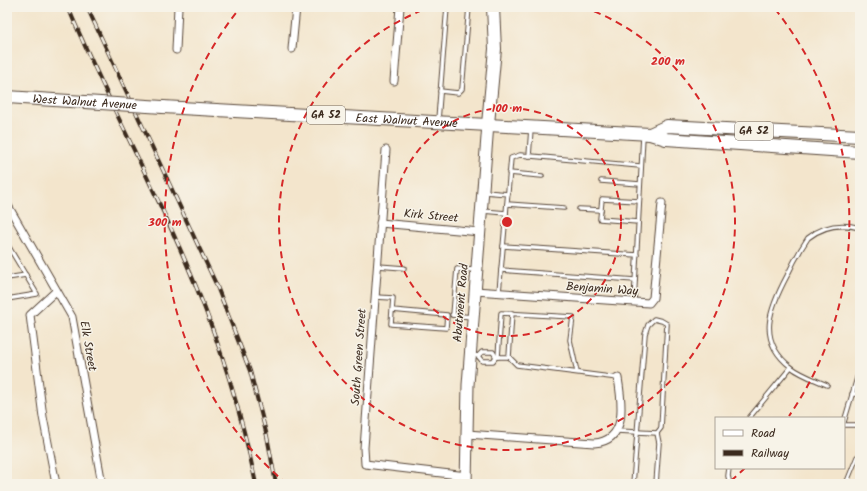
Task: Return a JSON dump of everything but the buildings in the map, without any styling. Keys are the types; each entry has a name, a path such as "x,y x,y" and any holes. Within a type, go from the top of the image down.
{"main road":[{"path":"488,124 495,49 493,7"},
{"name":"West Walnut Avenue","path":"7,97 163,107"},
{"name":"East Walnut Avenue","path":"163,107 646,133 666,139 860,152"},
{"name":"Abutment Road","path":"467,480 467,434 474,355 473,317 488,124"},
{"name":"East Walnut Avenue","path":"646,133 667,126 860,136"}],"street":[{"path":"176,50 178,7"},
{"path":"292,49 296,7"},
{"path":"394,81 400,7"},
{"name":"South Green Street","path":"386,150 364,448 365,464 467,480"},
{"name":"Benjamin Way","path":"475,291 649,303 653,298 662,203"},
{"name":"Elk Street","path":"7,204 72,317 102,484"},
{"name":"Kirk Street","path":"380,223 480,232"},
{"path":"56,291 30,315 42,417 56,484"},
{"path":"467,434 594,443 607,442 617,431 621,396 618,378"}],"lane":[{"path":"438,121 447,7"},
{"path":"440,91 458,93 462,89 469,7"},
{"path":"529,156 531,126"},
{"path":"634,302 640,166 646,133"},
{"path":"499,292 511,158 520,155 640,166"},
{"path":"509,173 542,176"},
{"path":"601,181 640,184"},
{"path":"483,192 508,194"},
{"path":"638,222 600,218 602,199 639,201"},
{"path":"507,204 564,208"},
{"path":"579,209 601,210"},
{"path":"482,211 506,213"},
{"path":"827,385 791,367 778,352 771,341 769,315 775,300 808,238 817,231 841,225 860,228"},
{"path":"7,244 37,294 7,299"},
{"path":"503,246 637,255"},
{"path":"377,266 404,268"},
{"path":"453,315 457,269 477,270"},
{"path":"501,270 635,280"},
{"path":"7,278 26,275"},
{"path":"375,297 393,298 391,324 446,328 447,315"},
{"path":"392,310 473,317"},
{"path":"474,355 482,361 493,361 497,357 501,313 572,316 570,340 577,372"},
{"path":"512,313 509,357 516,365 618,378"},
{"path":"633,484 645,334 648,325 654,320 662,321 667,324 661,428 657,434 659,443 656,484"},
{"path":"474,355 482,352 493,352 497,357"},
{"path":"497,357 509,357"},
{"path":"750,417 791,367"},
{"path":"845,418 860,368"},
{"path":"852,394 860,394"},
{"path":"845,425 860,425"},
{"path":"617,431 657,434"},
{"path":"846,484 857,457 860,455"},
{"path":"729,469 728,476 730,484"}],"railway":[{"path":"68,7 99,77 165,214 205,308 238,408 256,484"},
{"path":"87,7 216,284 250,371 267,436 276,484"}]}
